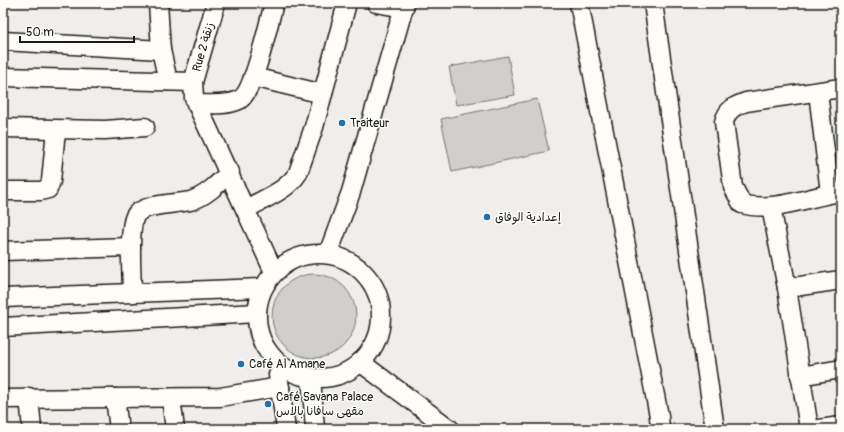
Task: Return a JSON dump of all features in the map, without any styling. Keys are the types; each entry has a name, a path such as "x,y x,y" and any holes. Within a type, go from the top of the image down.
{"street":[{"path":"158,3 161,50 168,81"},
{"name":"Rue 2 زنقة","path":"194,92 216,3"},
{"path":"3,77 168,81 224,103 239,100 246,92 253,77 274,3"},
{"path":"246,209 282,189 294,179 314,127 347,3"},
{"path":"328,254 351,192 405,5 376,3"},
{"path":"579,3 610,170 645,339 660,429"},
{"path":"654,3 715,429"},
{"path":"3,41 161,50"},
{"path":"253,77 323,94"},
{"path":"818,92 836,193 771,207 742,204 736,196 733,187 724,122 726,114 734,106 746,102 841,88"},
{"path":"194,92 274,272"},
{"path":"3,128 105,130 145,127"},
{"path":"3,191 41,191 48,189 51,181 56,130"},
{"path":"132,293 131,248 133,222 139,211 145,208 191,200 211,188 230,172"},
{"path":"771,207 787,288 809,429"},
{"path":"3,251 131,248"},
{"path":"314,254 328,254 356,266 370,281 378,299 380,318 376,338 369,351 360,362 337,375 311,377 292,371 276,361 260,336 257,314 263,288 274,272 290,260 299,257 314,254"},
{"path":"787,288 841,280"},
{"path":"3,298 263,288"},
{"path":"3,326 257,314"},
{"path":"276,361 286,429"},
{"path":"360,362 450,429"},
{"path":"800,376 841,369"},
{"path":"311,377 315,429"},
{"path":"3,399 220,397 280,387"},
{"path":"29,398 32,429"},
{"path":"116,398 119,429"},
{"path":"171,398 175,429"},
{"path":"819,429 841,426"}],"shaded area":[{"path":"508,56 515,95 456,105 449,67"},
{"path":"537,99 549,151 452,172 441,119"},
{"path":"314,274 330,277 344,286 353,300 356,316 353,332 344,346 330,355 314,358 298,355 284,346 275,332 272,316 275,300 284,286 298,277"}],"place":[{"name":"Traiteur","path":"342,123"},
{"name":"إعدادية الوفاق","path":"487,217"},
{"name":"Café Al Amane","path":"241,364"},
{"name":"Café Savana Palace مقهى سافانا بالاس","path":"268,404"}]}
